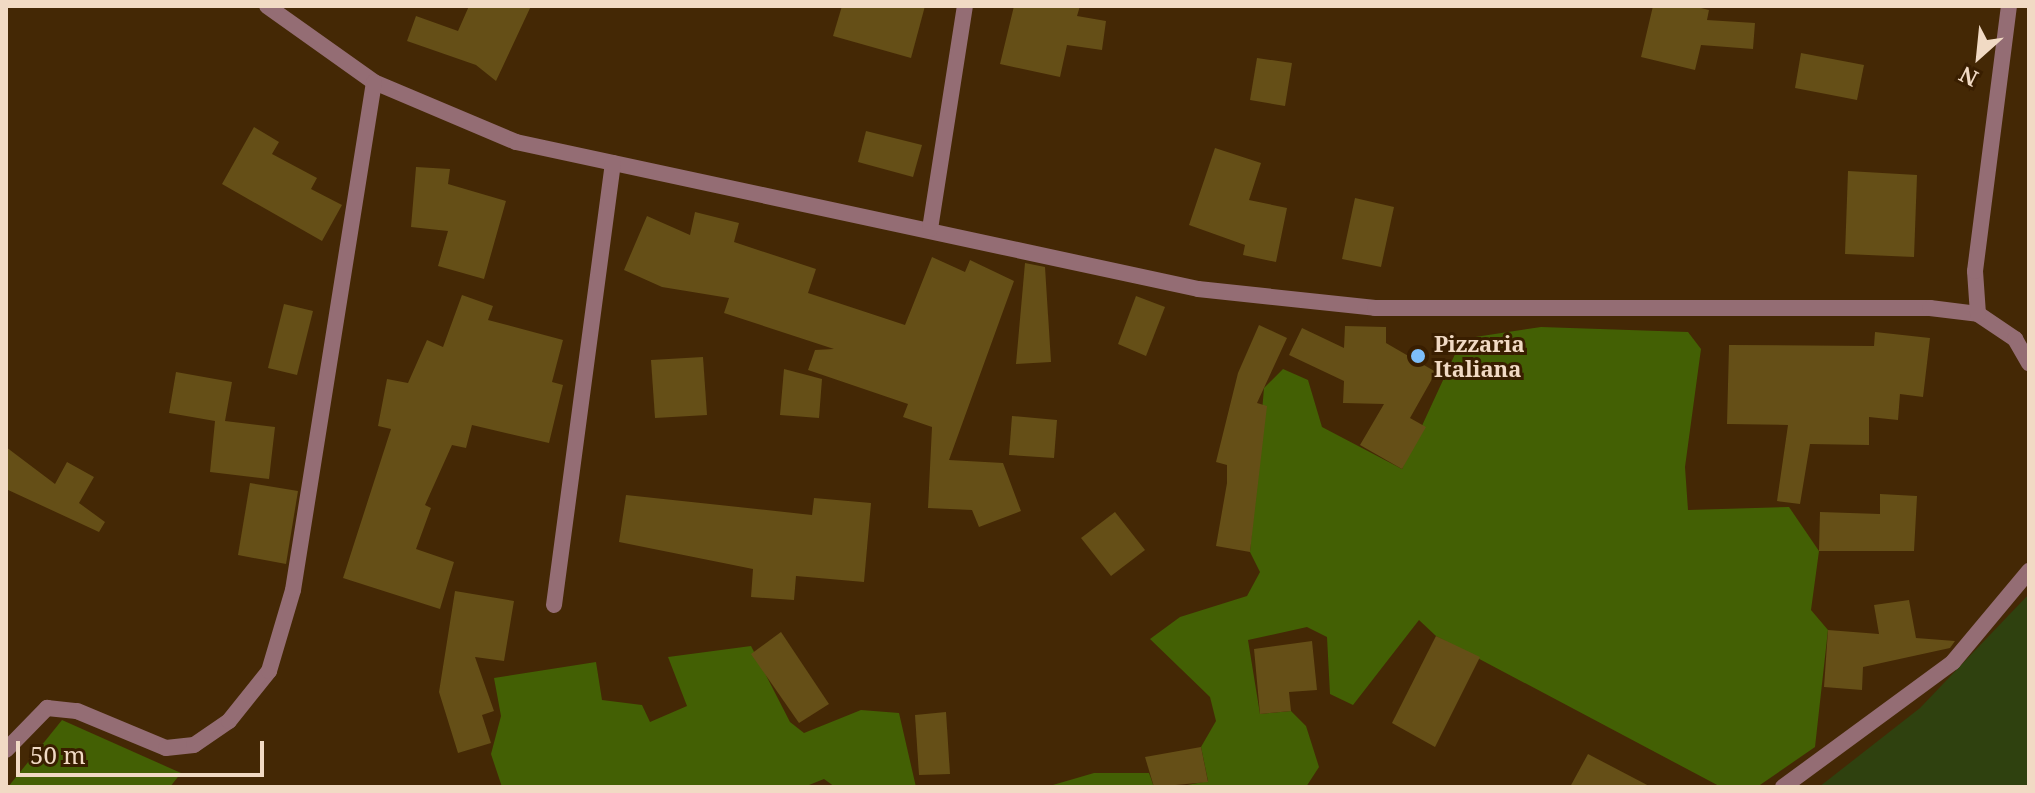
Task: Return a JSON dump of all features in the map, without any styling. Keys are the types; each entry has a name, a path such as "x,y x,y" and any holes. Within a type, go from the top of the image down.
{"street":[{"path":"267,6 374,82 464,125 613,163 1198,289 1375,308 1930,308 1978,314 2015,339 2029,363"},
{"path":"930,229 965,6"},
{"path":"1978,314 1975,271 2009,6"},
{"path":"6,750 47,708 77,711 166,748 194,745 229,721 269,671 293,590 374,82"},
{"path":"554,605 613,163"},
{"path":"1783,787 1953,662 2029,571"}],"green space":[{"path":"1541,327 1688,332 1701,349 1685,467 1688,510 1789,507 1819,551 1811,610 1828,630 1815,747 1757,787 1721,787 1436,636 1419,620 1353,705 1330,694 1327,637 1307,627 1248,640 1260,714 1291,711 1306,726 1319,767 1306,787 1177,787 1208,781 1201,747 1216,721 1210,697 1150,639 1180,617 1247,596 1260,572 1250,552 1264,388 1283,369 1308,380 1322,427 1402,469 1462,339"},
{"path":"2029,594 2029,787 1819,787 1920,708"},
{"path":"751,646 790,722 804,733 861,710 899,713 916,787 835,787 824,779 804,787 502,787 491,754 501,716 494,678 596,662 602,700 642,705 650,722 687,706 668,657"},
{"path":"62,720 181,773 170,787 8,787"},
{"path":"1094,773 1149,773 1154,787 1046,787"}],"building":[{"path":"469,6 531,6 496,81 476,65 407,41 416,16 458,31"},
{"path":"842,6 925,6 911,58 833,36"},
{"path":"1014,6 1080,6 1077,16 1106,21 1102,50 1067,45 1060,77 1000,64"},
{"path":"1653,6 1693,6 1709,10 1707,20 1755,23 1753,49 1701,45 1695,70 1641,57"},
{"path":"1801,53 1864,65 1857,100 1795,88"},
{"path":"1257,58 1292,63 1285,106 1250,100"},
{"path":"254,127 279,142 272,154 317,178 311,189 342,205 322,241 222,184"},
{"path":"866,131 922,145 913,177 858,162"},
{"path":"1215,148 1261,163 1249,200 1287,208 1276,262 1243,255 1245,245 1189,225"},
{"path":"416,167 450,169 448,184 506,201 484,279 438,266 448,231 411,227"},
{"path":"1848,171 1917,175 1914,257 1845,254"},
{"path":"1355,198 1394,207 1381,267 1342,259"},
{"path":"695,212 739,223 734,242 816,269 808,293 905,325 932,257 965,272 970,260 1014,281 949,460 1003,463 1021,511 979,527 972,510 928,508 932,427 903,417 908,404 808,370 815,350 834,349 724,313 729,298 662,287 624,270 647,216 690,235"},
{"path":"1025,263 1045,267 1051,362 1016,364"},
{"path":"462,295 493,306 488,320 563,340 552,382 563,385 549,443 472,425 466,448 452,445 425,505 431,508 416,549 454,562 440,609 343,578 391,429 378,426 387,379 408,383 427,340 443,347"},
{"path":"1136,296 1165,307 1146,356 1118,344"},
{"path":"284,304 313,311 297,375 268,368"},
{"path":"1259,325 1287,338 1257,403 1267,406 1250,552 1216,546 1227,483 1227,465 1216,462 1238,373"},
{"path":"1345,326 1386,327 1386,343 1436,372 1410,418 1426,427 1402,469 1360,445 1384,404 1343,403 1344,381 1289,355 1302,328 1344,348"},
{"path":"1875,332 1930,338 1923,397 1900,394 1898,420 1869,417 1869,445 1810,444 1800,504 1777,501 1788,425 1727,424 1729,345 1874,346"},
{"path":"703,357 707,415 655,418 651,360"},
{"path":"784,369 822,379 819,418 780,415"},
{"path":"176,372 232,382 225,421 275,427 269,479 210,472 215,421 169,413"},
{"path":"1012,416 1057,420 1054,458 1009,455"},
{"path":"6,447 55,484 67,462 94,477 79,503 105,522 99,532 6,489"},
{"path":"250,483 298,491 286,564 238,555"},
{"path":"1880,494 1917,496 1914,551 1819,551 1820,512 1880,514"},
{"path":"626,495 812,515 814,498 871,503 864,582 796,576 794,600 751,597 753,569 619,542"},
{"path":"1115,512 1145,550 1111,576 1081,538"},
{"path":"455,591 514,601 504,661 475,657 494,711 482,715 491,743 458,753 439,692"},
{"path":"1909,600 1916,638 1955,641 1950,648 1863,667 1862,690 1824,687 1828,630 1879,634 1874,605"},
{"path":"781,632 829,704 799,723 751,654"},
{"path":"1436,636 1480,657 1435,747 1392,723"},
{"path":"1312,641 1317,690 1289,692 1291,711 1260,714 1254,649"},
{"path":"946,712 950,774 919,775 915,715"},
{"path":"1201,747 1208,782 1154,787 1145,757"},
{"path":"1588,754 1651,787 1570,787"}],"place":[{"name":"Pizzaria Italiana","path":"1418,356"}]}
